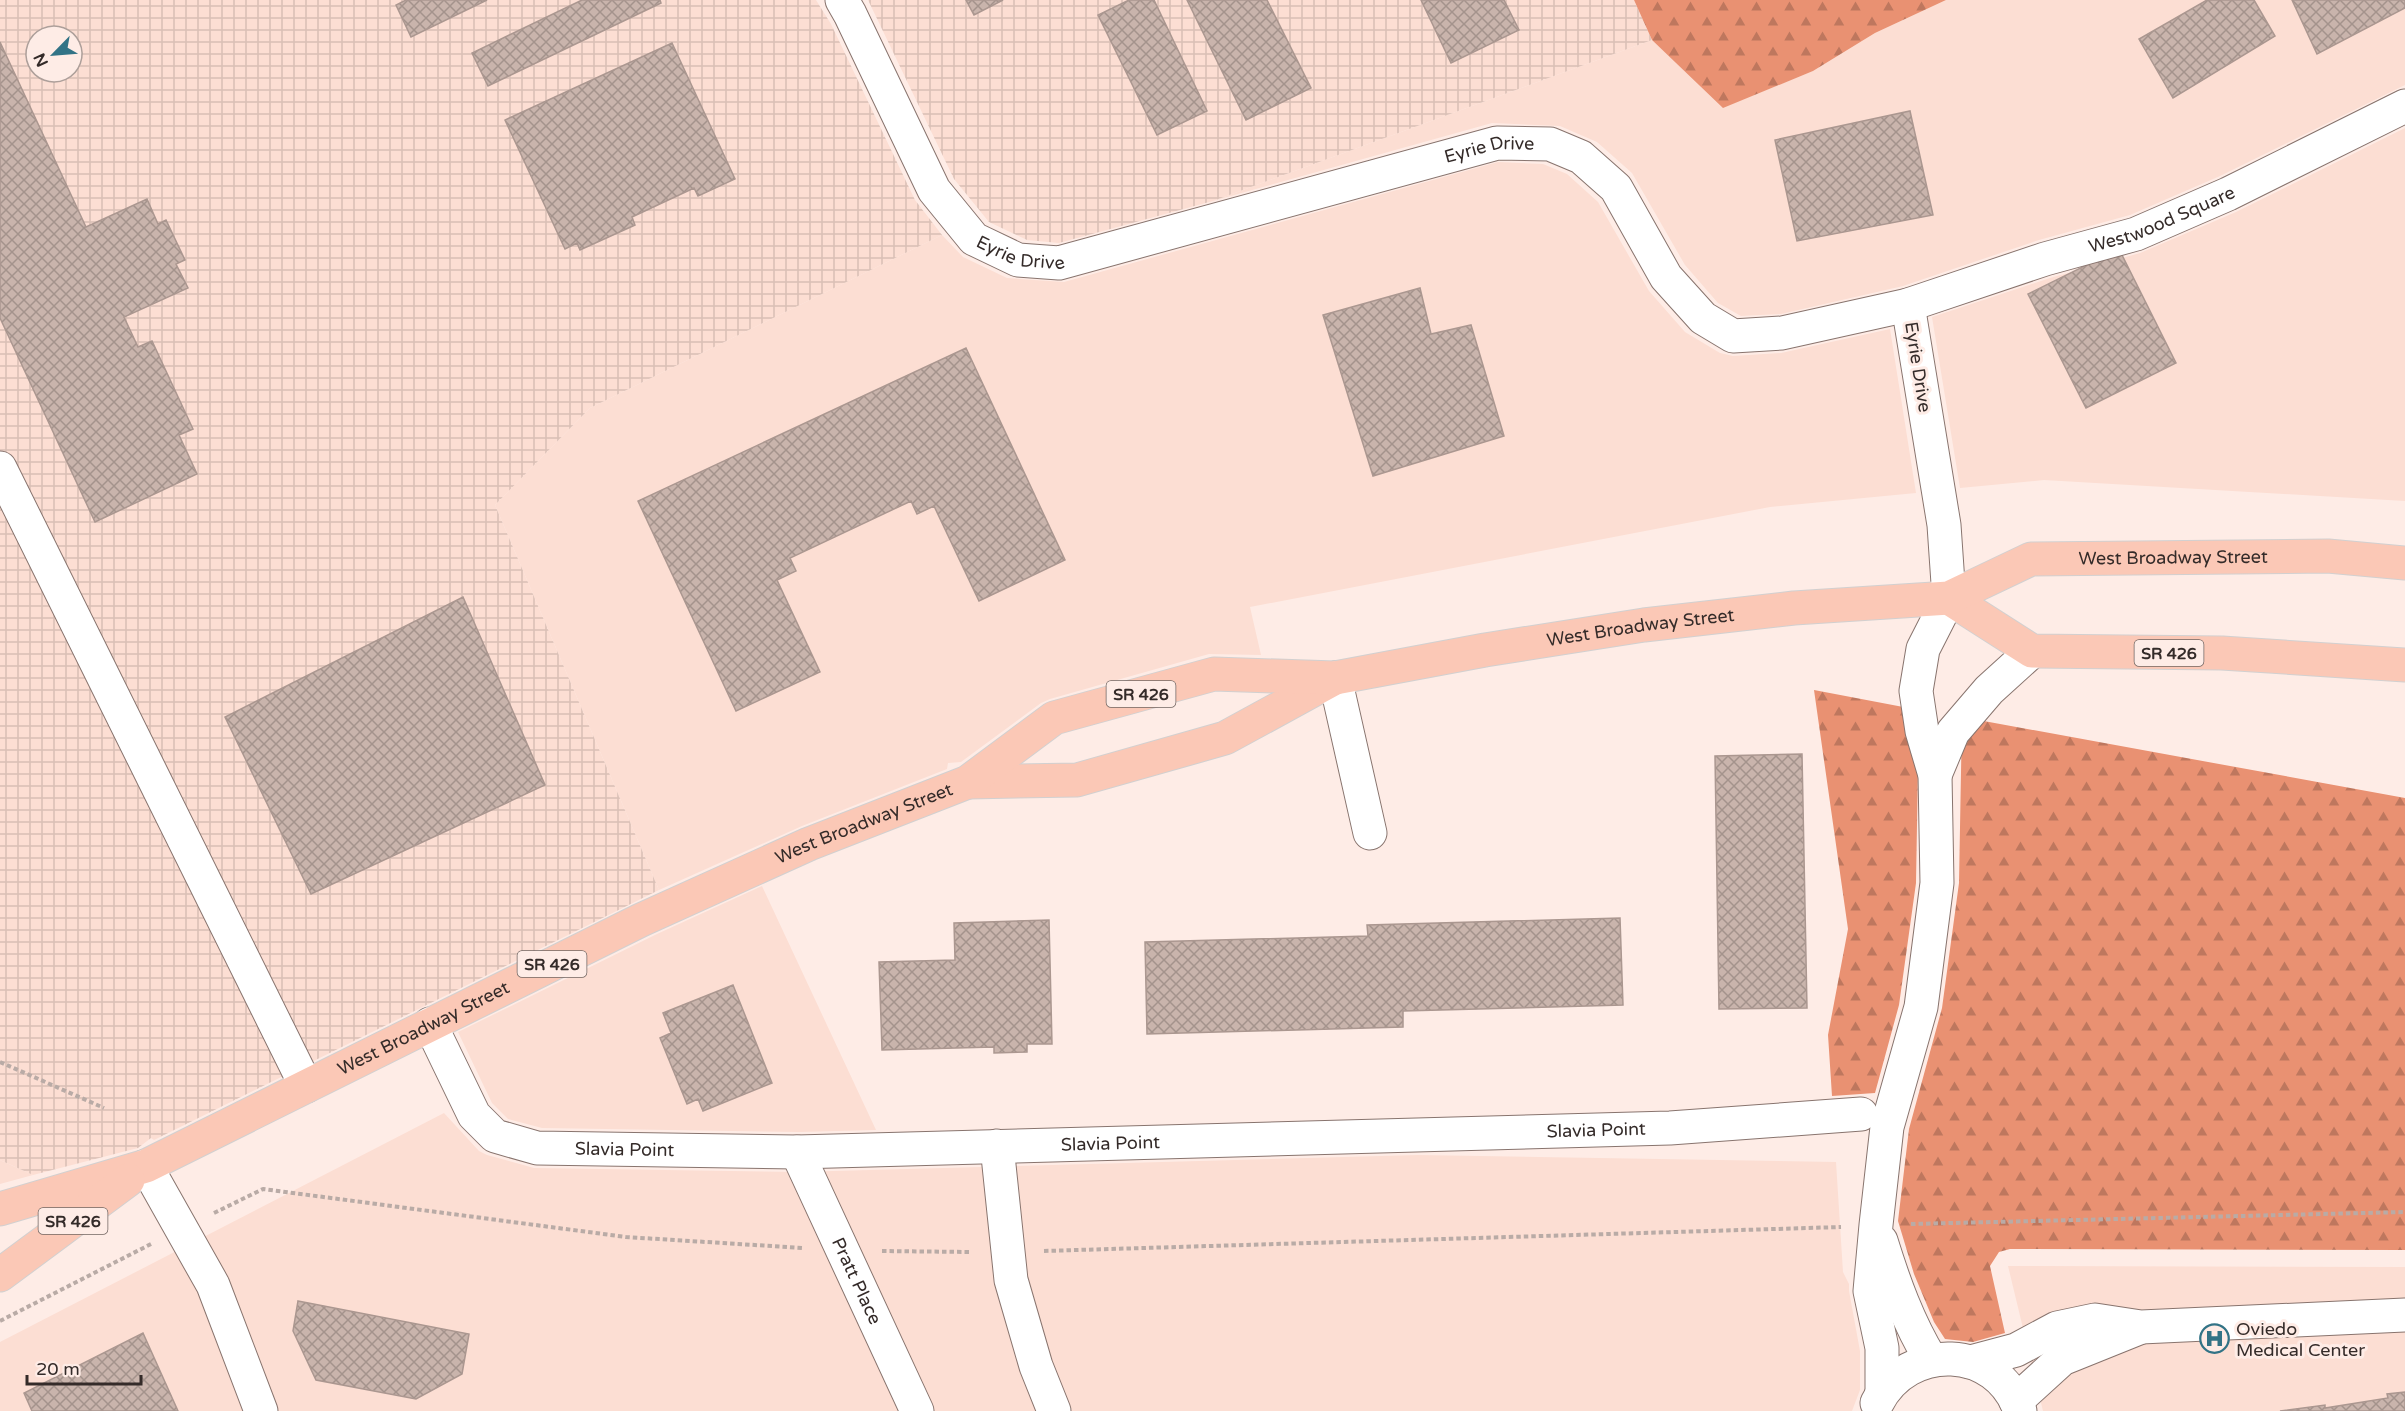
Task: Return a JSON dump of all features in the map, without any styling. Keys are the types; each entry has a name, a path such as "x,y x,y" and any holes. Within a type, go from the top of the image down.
{"main road":[{"name":"West Broadway Street","path":"0,1209 146,1166 641,920 777,858 968,782 1054,718 1214,674 1335,678 1485,650 1644,625 1794,608 1949,598 2031,559 2328,556 2405,563"},
{"path":"1949,598 2032,651"},
{"name":"SR 426","path":"2032,651 2222,653 2405,665"},
{"name":"West Broadway Street","path":"968,782 1077,780 1225,738 1335,678"},
{"name":"West Broadway Street","path":"0,1275 146,1166"}],"street":[{"name":"Eyrie Drive","path":"842,0 934,190 974,238 1018,260 1059,263 1497,142 1550,144 1581,157 1616,188 1666,277 1702,318 1733,336 1782,333 1908,304 1944,525 1949,598"},
{"name":"Westwood Square","path":"1908,304 2045,259 2136,234 2228,194 2405,106"},
{"path":"0,468 306,1086"},
{"path":"1878,1402 1881,1348 1870,1291 1887,1127 1921,1007 1938,883 1935,775 1922,731 1916,692 1923,649 1949,598"},
{"path":"1935,775 1953,732 1989,690 2032,651"},
{"path":"1335,678 1370,833"},
{"name":"Slavia Point","path":"430,1024 474,1115 495,1137 537,1148 797,1152 1670,1128 1861,1114"},
{"path":"997,1146 1011,1280 1021,1319 1054,1411"},
{"name":"Pratt Place","path":"797,1152 917,1411"},
{"path":"146,1166 213,1285 261,1411"},
{"path":"1876,1225 1914,1332 1932,1360"},
{"path":"1971,1362 2016,1350 2057,1328 2095,1320 2141,1327 2405,1315"},
{"path":"1878,1402 1895,1377 1912,1366 1932,1360 1952,1358 1971,1362 1990,1371 2005,1384 2018,1406 2062,1359 2141,1327"}],"path":[{"path":"0,1062 104,1108"},
{"path":"205,1218 263,1189 626,1237 844,1251 1008,1252 1876,1225 2405,1212"},
{"path":"0,1321 153,1243"}],"shaded area":[{"path":"0,0 816,0 831,24 915,200 942,235 590,408 495,505 659,890 154,1140 151,1138 138,1148 33,1175 0,1160"},
{"path":"868,0 1634,0 1652,40 1213,201 1059,243 1027,240 989,222 954,179"},
{"path":"1946,0 2405,0 2405,85 2220,176 2130,215 2039,240 1903,286 1781,314 1741,316 1718,303 1685,265 1632,173 1597,142 1560,126 1492,123 1213,201 1652,40 1724,107 1813,71 1875,33"},
{"path":"2405,128 2405,501 2044,480 1960,488 1932,317 2050,278 2140,253 2236,212"},
{"path":"1498,162 1543,164 1567,174 1598,202 1649,291 1685,332 1720,353 1733,356 1781,353 1890,329 1916,493 1770,507 1250,607 1261,655 1209,654 1050,699 1041,703 961,762 948,763 947,769 802,826 659,890 495,505 590,408 942,235 963,257 1007,278 1064,282"},
{"path":"762,886 876,1130 799,1132 542,1128 508,1119 492,1103 458,1032 657,934"},
{"path":"444,1113 479,1151 534,1168 796,1172 1418,1155 1836,1162 1843,1272 1849,1284 1860,1351 1860,1390 1852,1411 0,1411 0,1342"},
{"path":"0,1160 33,1175 0,1184"},
{"name":"Oviedo Medical Center","path":"2008,1266 2405,1267 2405,1411 2043,1411"}],"green space":[{"path":"1634,0 1946,0 1875,33 1813,71 1723,108 1652,40"},
{"path":"1814,690 1919,710 1916,883 1899,1005 1875,1093 1832,1096 1828,1035 1848,929"},
{"path":"1962,717 2405,798 2405,1250 2010,1249 1999,1252 1990,1266 2005,1333 1973,1342 1945,1339 1934,1322 1914,1274 1898,1221 1909,1129 1942,1008 1959,883"}],"building":[{"path":"406,0 487,0 411,37 396,5"},
{"path":"582,0 660,0 661,3 488,86 472,53"},
{"path":"966,0 1003,0 974,15"},
{"path":"1129,0 1154,0 1207,111 1157,135 1098,15"},
{"path":"1187,0 1267,0 1311,88 1246,120"},
{"path":"1421,0 1504,0 1519,30 1451,63"},
{"path":"2207,0 2254,0 2275,36 2173,98 2139,39"},
{"path":"2292,0 2405,0 2405,8 2317,54"},
{"path":"0,42 86,227 147,199 158,224 166,220 185,260 176,264 188,288 124,317 138,347 152,341 193,429 179,435 197,474 95,522 0,318"},
{"path":"672,43 735,179 698,196 694,188 632,217 635,225 580,250 577,243 565,249 505,120"},
{"path":"1910,111 1933,215 1797,241 1775,140"},
{"path":"2119,249 2176,363 2086,408 2028,294"},
{"path":"1420,288 1431,334 1471,325 1504,436 1373,476 1323,315"},
{"path":"966,348 1065,560 979,601 934,506 917,514 911,501 790,558 796,571 777,580 820,672 736,711 638,501"},
{"path":"463,597 545,785 311,894 225,717"},
{"path":"1802,754 1807,1008 1719,1009 1715,756"},
{"path":"1620,918 1623,1005 1403,1011 1403,1027 1147,1034 1145,942 1368,936 1367,925"},
{"path":"1049,920 1052,1044 1027,1044 1027,1052 994,1053 994,1047 882,1050 879,962 955,960 954,923"},
{"path":"733,985 772,1083 703,1111 698,1099 687,1104 660,1038 671,1033 663,1013"},
{"path":"298,1301 469,1334 462,1374 416,1399 316,1380 293,1331"},
{"path":"143,1333 178,1411 32,1411 24,1393"},
{"path":"2405,1392 2405,1411 2280,1411 2325,1405 2325,1408 2388,1398 2387,1394"}],"place":[{"name":"Oviedo Medical Center","path":"2215,1339"}]}
